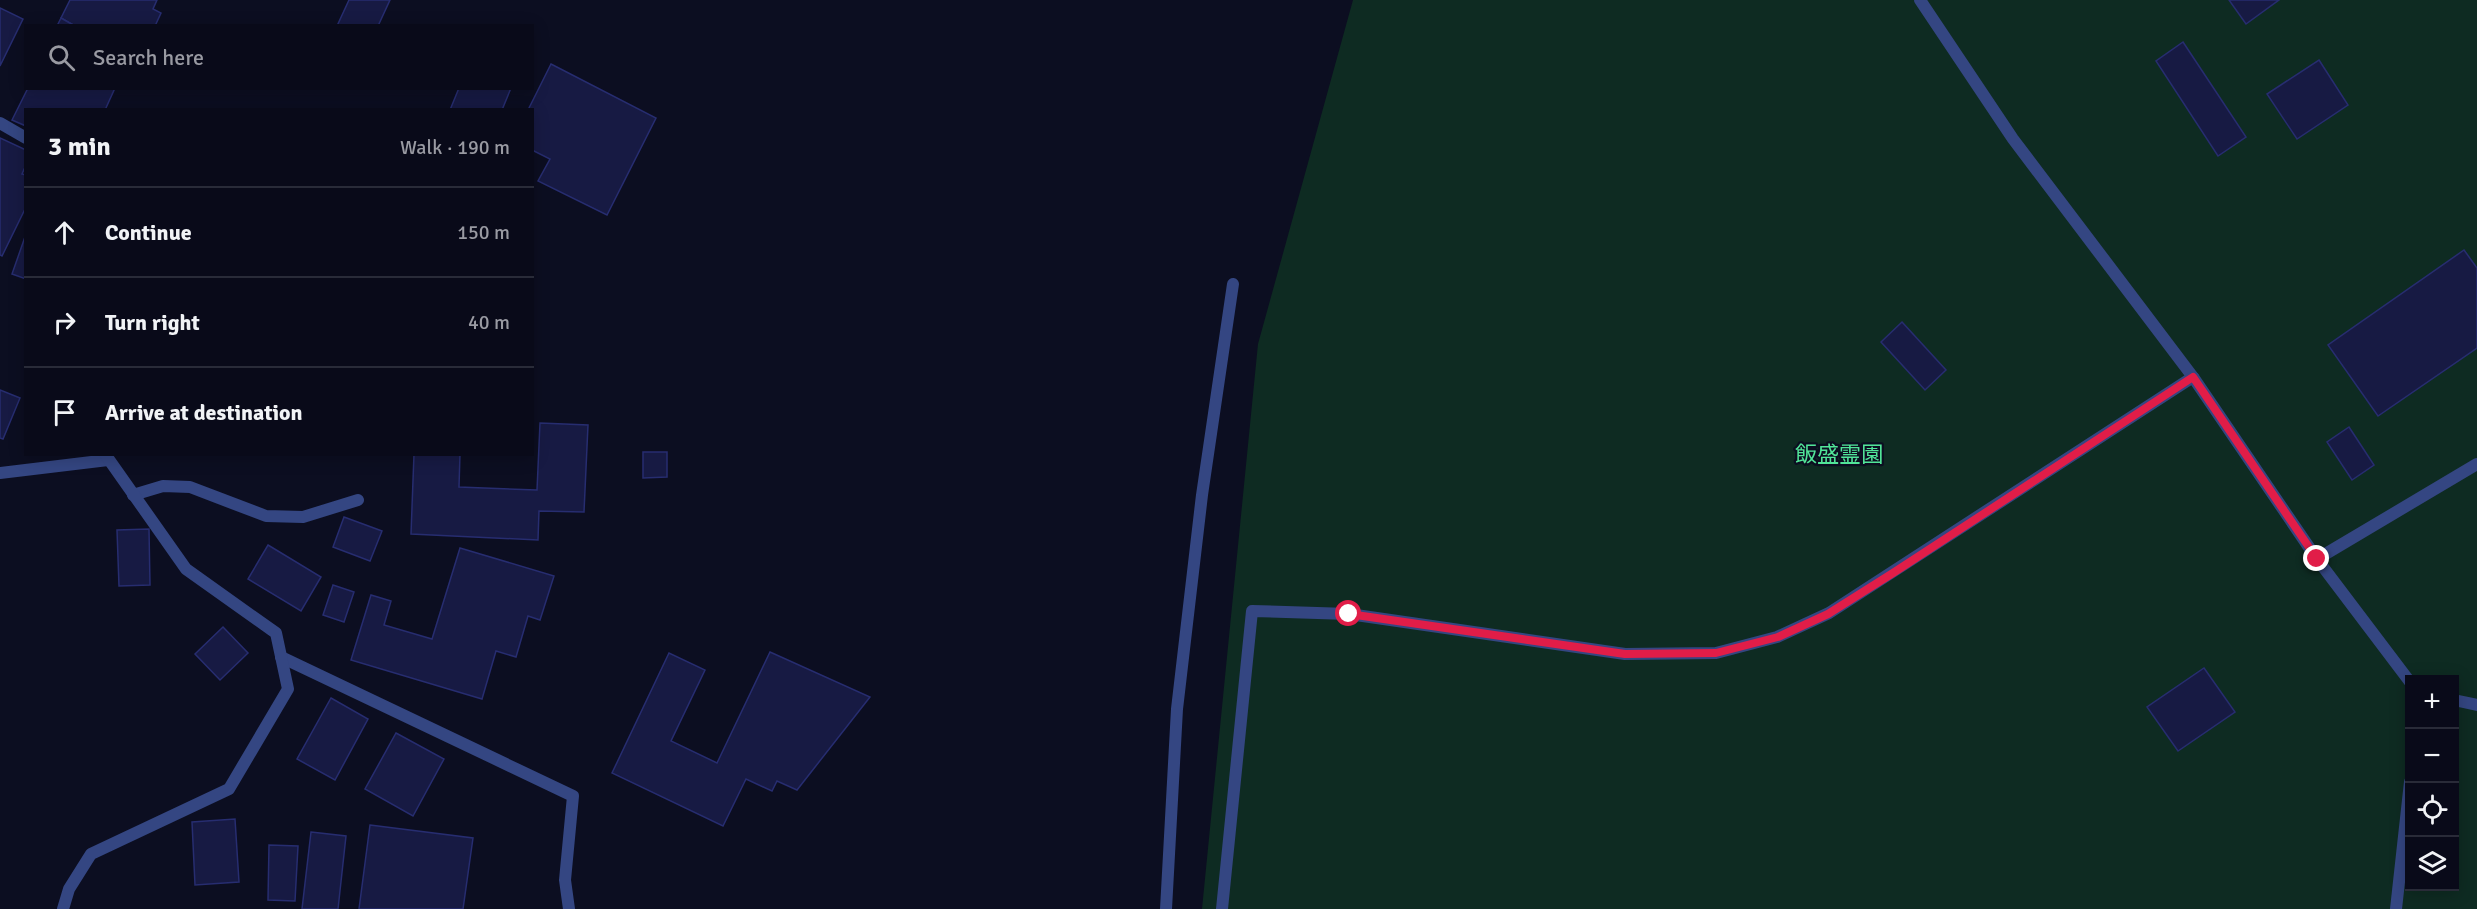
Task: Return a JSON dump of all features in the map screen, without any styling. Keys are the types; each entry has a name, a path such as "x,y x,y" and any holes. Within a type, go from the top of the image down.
{"street":[{"path":"1920,0 2013,139 2193,377 2317,559 2405,677"},
{"path":"0,123 24,137"},
{"path":"1166,909 1177,709 1202,495 1233,284"},
{"path":"1222,909 1252,611 1349,614 1625,654 1716,653 1778,637 1828,614 2193,377"},
{"path":"0,473 107,457 186,569 276,633 288,689 229,789 90,854 69,889 63,909"},
{"path":"2317,559 2477,465"},
{"path":"133,495 164,486 190,487 266,516 303,517 358,500"},
{"path":"281,657 573,796 565,880 569,909"},
{"path":"2459,701 2477,705"},
{"path":"2396,909 2409,783"}],"green space":[{"name":"飯盛霊園","path":"1353,0 2477,0 2477,909 1202,909 1258,344"}],"building":[{"path":"70,0 157,0 153,9 161,13 156,24 72,24 61,18"},
{"path":"349,0 390,0 379,24 338,24"},
{"path":"2229,0 2279,0 2246,24"},
{"path":"0,8 23,19 0,66"},
{"path":"61,18 72,24 58,24"},
{"path":"2183,42 2246,137 2218,156 2156,61"},
{"path":"2319,60 2348,105 2297,139 2267,94"},
{"path":"551,64 656,118 607,215 538,181 550,159 534,151 534,108 529,108"},
{"path":"27,90 114,90 106,108 24,108 24,125 12,120"},
{"path":"458,90 510,90 503,108 451,108"},
{"path":"0,138 24,149 22,174 24,174 24,211 2,256 0,255"},
{"path":"24,240 24,278 12,274"},
{"path":"2464,250 2477,268 2477,348 2378,416 2328,345"},
{"path":"1902,322 1946,370 1925,390 1881,342"},
{"path":"0,390 20,398 3,439 0,438"},
{"path":"540,423 588,425 584,512 539,511 538,540 411,534 414,456 460,456 459,487 537,490"},
{"path":"2349,427 2374,465 2352,480 2327,442"},
{"path":"643,452 667,452 667,477 643,478"},
{"path":"344,517 382,531 370,561 333,547"},
{"path":"149,529 150,585 119,586 117,530"},
{"path":"268,545 321,577 301,611 248,579"},
{"path":"460,548 554,576 540,620 528,616 516,657 496,651 482,699 351,660 371,595 391,601 384,625 432,639"},
{"path":"333,585 354,592 344,622 323,615"},
{"path":"223,627 248,653 220,680 195,654"},
{"path":"770,652 870,697 797,790 777,781 772,791 746,779 723,826 612,773 669,653 705,670 671,741 717,763"},
{"path":"2204,668 2235,712 2178,751 2147,707"},
{"path":"331,698 368,719 335,780 297,759"},
{"path":"396,733 444,759 413,816 365,789"},
{"path":"235,819 239,882 195,885 192,822"},
{"path":"370,825 473,838 463,909 359,909"},
{"path":"311,832 346,836 338,909 302,909"},
{"path":"269,845 298,846 295,901 268,900"}],"route":[{"path":"1349,614 1625,654 1716,653 1778,637 1828,614 2193,377 2317,559"}]}
